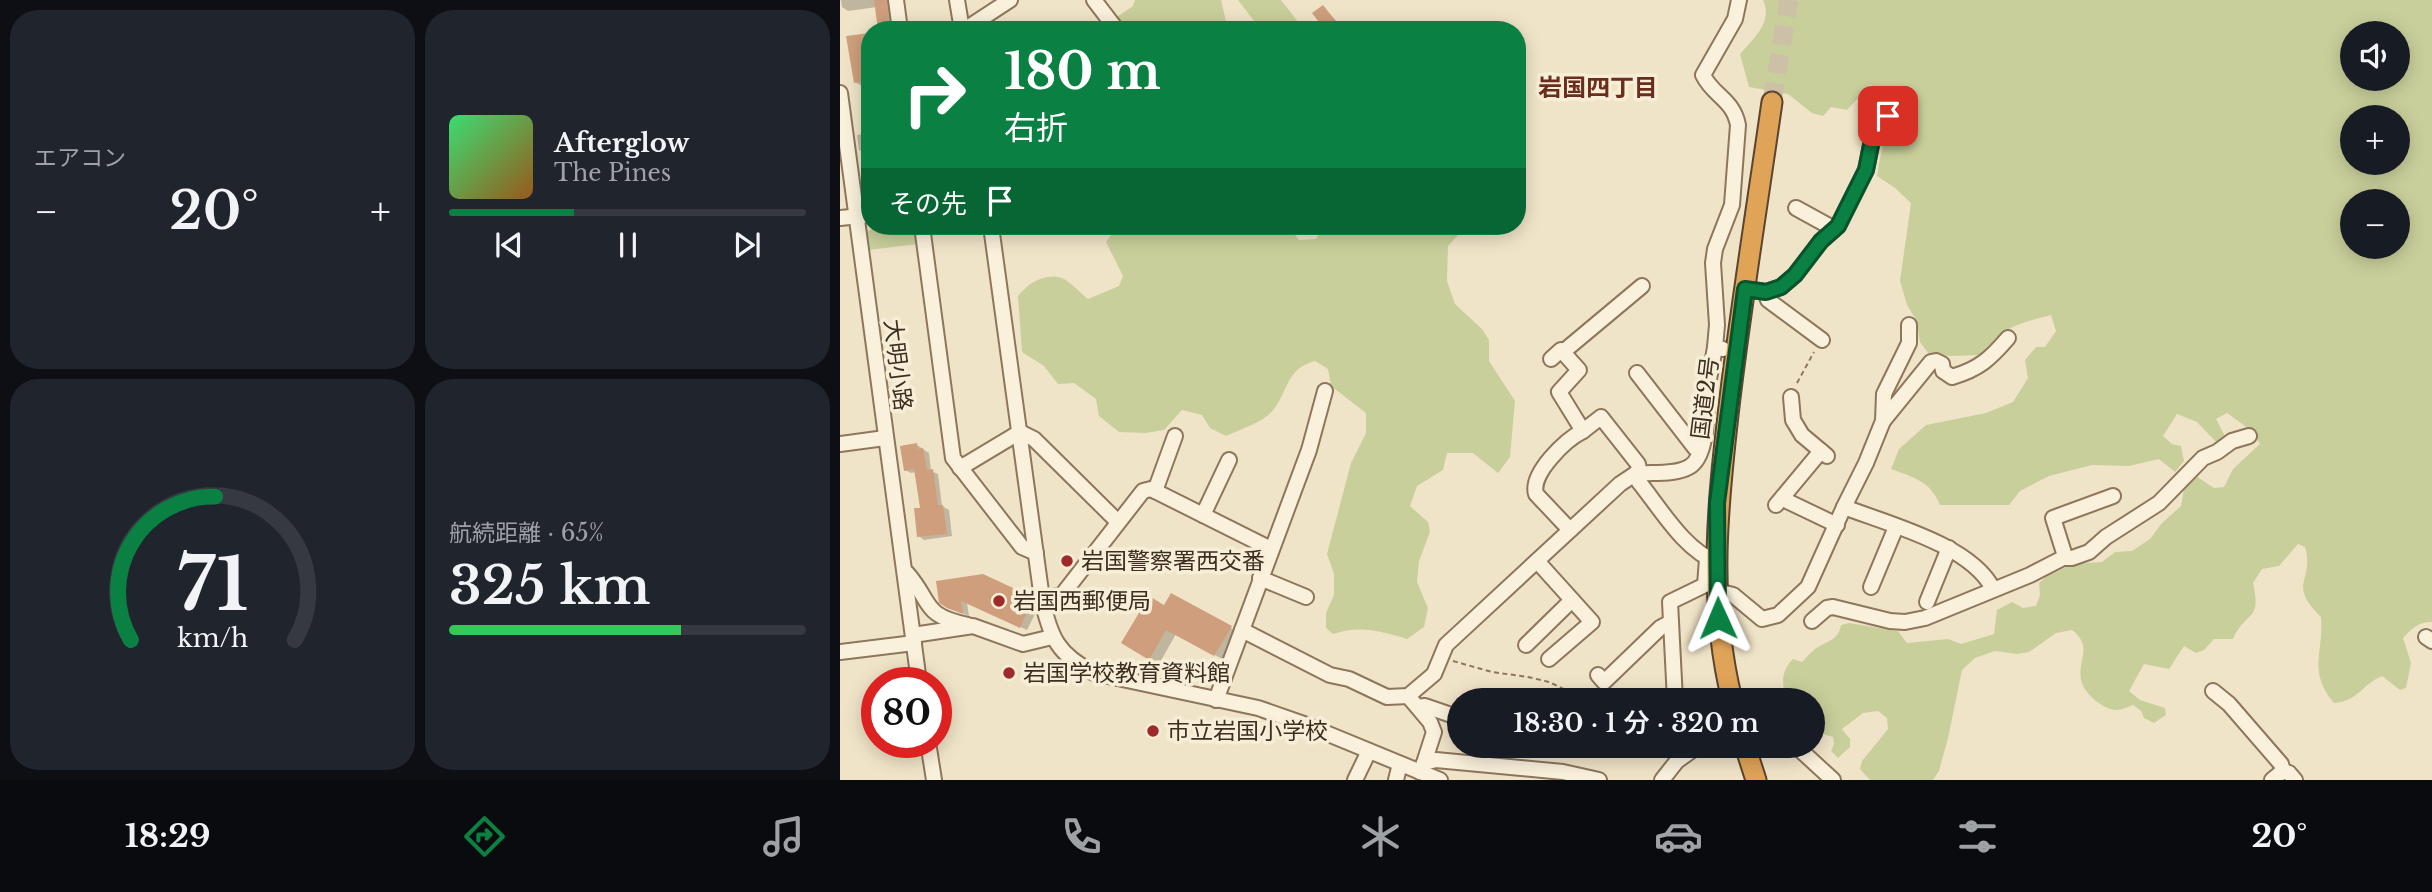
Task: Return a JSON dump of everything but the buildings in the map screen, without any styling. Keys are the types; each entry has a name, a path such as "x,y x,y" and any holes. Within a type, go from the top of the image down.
{"highway":[{"name":"国道2号","path":"1729,688 1723,657 1712,561 1735,352 1772,102"},
{"path":"1749,758 1756,780"}],"street":[{"path":"896,0 899,21"},
{"path":"957,0 961,21"},
{"path":"977,21 1010,0"},
{"path":"1094,0 1110,21"},
{"path":"1413,701 1434,674 1446,645 1620,484 1638,474 1688,468 1695,462 1704,439 1717,325 1713,263 1715,249 1732,205 1738,125 1731,105 1707,83 1703,75 1735,19 1739,0"},
{"name":"大明小路","path":"840,93 861,204"},
{"path":"1745,289 1766,292 1781,287 1795,275 1816,246 1844,218 1866,170 1873,135 1905,95"},
{"path":"1796,208 1827,225 1832,231"},
{"path":"840,218 861,215"},
{"name":"大明小路","path":"865,235 885,438 917,667"},
{"path":"923,235 953,458 1022,547 1036,553"},
{"path":"992,235 1042,599 1052,637 1063,653 1075,664 1094,673 1258,708 1400,764 1422,768 1440,780"},
{"path":"1583,432 1559,392 1579,370 1557,356 1642,286"},
{"path":"1766,292 1768,300 1822,340"},
{"path":"1883,421 1884,394 1909,343 1909,325"},
{"path":"1717,591 1733,595 1762,619 1778,615 1808,587 1883,421 1931,362 1942,364 1943,371 1952,377 1986,363 2008,338"},
{"path":"1715,347 1735,352"},
{"path":"1637,373 1700,451"},
{"path":"1216,700 1309,450 1325,391"},
{"path":"1791,397 1793,420 1802,435 1824,454 1780,501 1788,502 1836,525"},
{"path":"1570,530 1536,494 1534,489 1537,476 1552,456 1575,435 1601,417 1638,464 1639,482 1692,548 1712,561 1705,585 1670,602 1674,688"},
{"path":"960,468 1020,432"},
{"path":"1020,432 1034,439 1118,522"},
{"path":"1155,491 1175,436"},
{"path":"1812,621 1819,613 1833,607 1890,621 1905,622 1925,618 2030,575 2063,558 2090,552 2113,531 2159,503 2203,458 2232,441 2249,436"},
{"path":"840,444 885,438"},
{"path":"1203,515 1229,460"},
{"path":"1042,599 1062,595 1143,491 1150,489 1271,549"},
{"path":"2063,558 2064,553 2053,518 2113,496"},
{"path":"1844,507 1949,548 1988,579 1993,589"},
{"path":"1871,587 1896,527"},
{"path":"1927,602 1949,548"},
{"path":"1537,561 1592,622 1549,659"},
{"path":"904,569 931,610 944,620 973,626 1023,644 1052,637"},
{"path":"1260,578 1306,597"},
{"path":"1526,645 1572,600"},
{"path":"1598,675 1604,682 1660,628 1671,622"},
{"path":"840,652 973,626"},
{"path":"1242,630 1330,675 1349,679 1387,697 1413,701 1447,714"},
{"path":"2213,691 2229,704 2281,764 2283,777"},
{"path":"1413,701 1430,722 1434,732 1422,768"},
{"path":"1355,780 1369,751"},
{"path":"931,758 934,780"},
{"path":"1662,780 1682,758"},
{"path":"1809,758 1833,780"},
{"path":"1422,768 1436,760 1517,766 1599,780"},
{"path":"1396,780 1400,764"}],"path":[{"path":"1791,397 1802,371 1822,340"},
{"path":"1442,657 1492,673 1528,677 1562,688"}],"green space":[{"path":"1135,0 1221,0 1226,21 1121,21 1117,17 1133,6"},
{"path":"1238,0 1281,0 1297,21 1254,21"},
{"path":"1763,0 2432,0 2432,622 2416,626 2403,638 2411,663 2406,688 2400,690 2382,676 2355,696 2334,703 2321,681 2321,617 2305,596 2303,589 2307,559 2305,547 2298,544 2279,566 2262,569 2253,583 2256,604 2254,610 2233,639 2214,639 2204,650 2196,653 2184,646 2169,669 2144,664 2129,691 2140,700 2165,708 2166,715 2154,723 2144,718 2141,711 2133,705 2120,710 2111,709 2096,701 2087,692 2081,675 2082,643 2072,630 2056,633 2029,652 2017,654 1995,651 1975,658 1962,670 1948,738 1939,771 1933,780 1870,780 1860,769 1862,761 1888,729 1887,718 1878,711 1863,713 1842,729 1850,739 1850,747 1838,758 1831,751 1833,737 1825,735 1825,688 1784,688 1784,673 1793,659 1802,662 1815,649 1835,637 1841,625 1849,623 1898,631 1907,643 1948,639 1961,644 1994,634 1997,610 2012,602 2023,608 2036,606 2040,595 2039,583 2047,576 2073,564 2102,562 2115,552 2132,551 2150,539 2162,523 2181,506 2184,489 2196,476 2214,488 2224,487 2233,469 2260,444 2252,431 2227,413 2216,419 2226,438 2220,446 2197,422 2177,414 2163,436 2172,444 2181,446 2184,461 2175,472 2159,459 2129,466 2092,465 2049,476 2020,491 2009,505 1940,505 1926,485 1891,469 1899,449 1926,425 1986,413 2013,402 2028,378 2025,360 2036,347 2045,347 2056,331 2051,315 2011,328 1980,355 1929,354 1920,342 1916,320 1907,305 1900,281 1911,203 1877,176 1885,140 1904,108 1898,96 1870,85 1847,110 1831,107 1823,116 1812,113 1788,94 1749,87 1740,54 1756,36 1766,15"},
{"path":"865,235 917,235 918,244 868,250"},
{"path":"1111,235 1295,235 1299,240 1316,239 1318,235 1458,235 1448,246 1447,281 1455,304 1482,329 1489,340 1489,361 1515,401 1510,457 1498,473 1473,453 1447,453 1443,470 1417,486 1410,506 1428,522 1430,532 1419,561 1417,582 1428,608 1424,627 1407,639 1361,630 1333,634 1326,628 1326,613 1334,595 1334,574 1327,554 1351,463 1366,433 1366,413 1331,386 1328,369 1315,361 1298,369 1270,414 1226,436 1210,428 1202,415 1182,410 1164,430 1146,433 1119,432 1099,416 1096,399 1074,383 1058,384 1044,366 1022,352 1018,296 1031,283 1049,277 1062,278 1088,299 1119,286 1123,276 1106,242"}],"tunnel":[{"path":"1772,102 1789,0"}],"place":[{"name":"岩国警察署西交番","path":"1067,561"},
{"name":"岩国西郵便局","path":"999,601"},
{"name":"岩国学校教育資料館","path":"1009,673"},
{"name":"市立岩国小学校","path":"1153,731"}],"district":[{"name":"岩国四丁目","path":"1598,87"}],"route":[{"path":"1718,618 1717,503 1745,289 1766,292 1781,287 1795,275 1816,246 1838,226 1866,170 1873,135 1888,116"}]}
